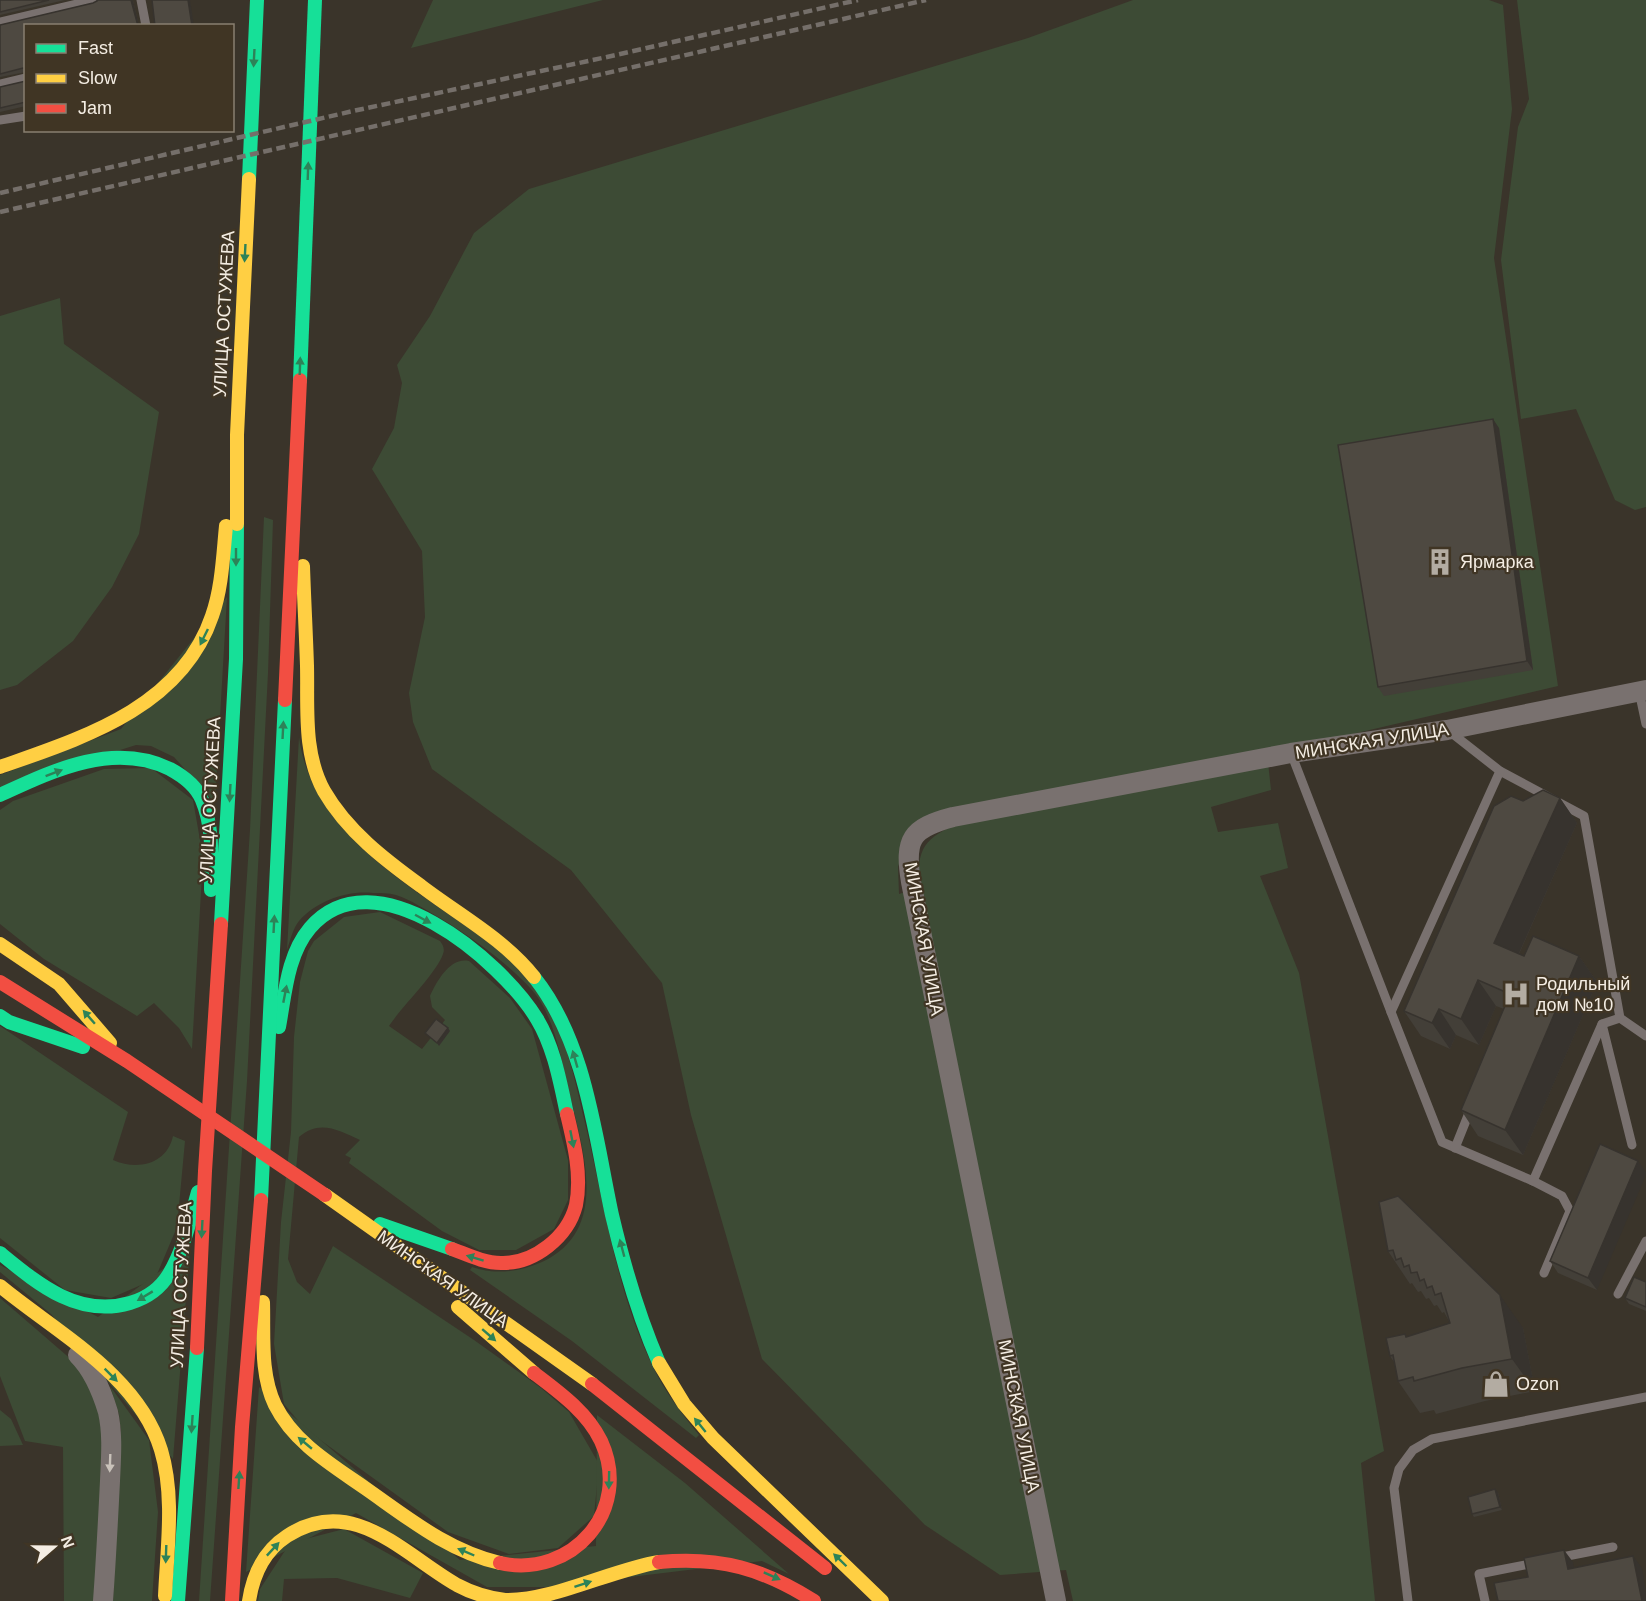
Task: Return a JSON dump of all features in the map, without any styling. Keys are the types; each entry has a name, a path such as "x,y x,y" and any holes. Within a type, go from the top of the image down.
{"street":[{"name":"УЛИЦА ОСТУЖЕВА","path":"178,1601 195,1385 205,1171 229,809 236,659 237,435 257,0"},
{"path":"232,1601 242,1427 260,1214 298,424 315,0"},
{"path":"298,424 307,667 306,724 314,766 322,787 331,803 352,828 406,875 504,946 541,984 568,1032 634,1294 650,1341 668,1380 689,1411 721,1449 777,1499 882,1601"},
{"path":"0,767 106,727 134,712 164,690 189,663 210,623 217,592 237,435"},
{"name":"МИНСКАЯ УЛИЦА","path":"1056,1601 911,882 908,864 909,848 914,836 921,828 931,823 953,817 1291,753 1447,730 1642,691"},
{"path":"0,795 63,770 118,756 133,756 161,763 189,780 204,802 212,833 213,1039"},
{"path":"266,1092 297,949 315,923 323,916 344,906 365,901 388,904 432,923 476,953 507,981 533,1011 544,1032 560,1085 578,1174 578,1196 568,1226 553,1245 528,1258 503,1263 476,1260 448,1247 351,1213"},
{"path":"0,944 59,984 127,1062"},
{"name":"МИНСКАЯ УЛИЦА","path":"0,982 127,1062 351,1213 600,1389 868,1601"},
{"path":"0,1016 9,1022 127,1062"},
{"path":"0,1253 37,1283 68,1302 104,1308 135,1301 161,1285 174,1264 184,1240 205,1171"},
{"path":"260,1214 266,1372 269,1390 275,1405 296,1435 320,1456 425,1529 457,1548 483,1559 508,1565 529,1565 552,1561 576,1550 592,1534 603,1514 609,1492 609,1468 601,1440 584,1414 519,1361 351,1213"},
{"path":"0,1286 110,1373 135,1401 151,1425 160,1450 167,1501 165,1601"},
{"path":"45,1321 85,1362 108,1412 111,1457 103,1601"},
{"path":"249,1601 260,1565 276,1544 295,1530 318,1522 344,1521 374,1529 404,1547 459,1587 483,1596 505,1600 531,1599 553,1594 659,1562 712,1560 735,1563 759,1571 788,1584 814,1601"}],"lane":[{"path":"0,22 94,0"},
{"path":"141,0 146,24"},
{"path":"0,84 24,78"},
{"path":"0,120 24,116"},
{"path":"1642,691 1646,724"},
{"path":"1447,730 1500,771 1584,816 1620,1018 1646,1036"},
{"path":"1291,753 1442,1142 1562,1196 1570,1211 1544,1273"},
{"path":"1391,1012 1500,771"},
{"path":"1533,1181 1602,1024 1620,1018"},
{"path":"1602,1024 1632,1145"},
{"path":"1455,1148 1476,1097"},
{"path":"1618,1294 1646,1241"},
{"path":"1408,1601 1394,1488 1399,1468 1413,1450 1432,1439 1646,1397"},
{"path":"1485,1601 1479,1574 1613,1547"}],"green space":[{"path":"433,0 603,0 411,48"},
{"path":"1133,0 1489,0 1503,5 1512,109 1494,258 1558,686 1267,754 913,825 898,867 899,894 918,888 919,862 930,840 960,822 1268,762 1271,790 1211,807 1218,832 1278,823 1288,868 1260,876 1299,973 1384,1451 1361,1463 1375,1601 1073,1601 1066,1570 1000,1575 925,1525 762,1359 691,1115 662,983 571,870 432,769 413,722 409,693 425,617 422,551 372,469 394,428 402,383 397,365 430,316 474,233 529,189 1028,38"},
{"path":"1517,0 1646,0 1646,507 1635,510 1615,500 1576,409 1521,419 1501,260 1518,127 1529,99"},
{"path":"60,298 64,344 159,412 139,534 112,587 73,641 17,685 0,690 0,316"},
{"path":"264,517 273,520 268,673 247,1081 210,1601 199,1601 250,830"},
{"path":"227,597 215,803 174,757 151,746 136,745 0,788 0,775 121,729"},
{"path":"299,737 306,768 319,796 358,844 406,885 503,953 533,983 550,1010 564,1042 574,1076 613,1250 630,1310 658,1376 674,1403 699,1435 696,1438 572,1341 470,1270 472,1267 490,1271 507,1271 542,1262 564,1247 578,1229 585,1207 584,1159 562,1063 551,1023 532,990 500,960 465,934 413,902 390,894 353,893 323,903 299,921 287,950"},
{"path":"151,768 193,800 203,857 192,1049 179,1028 154,1003 137,1016 44,959 0,924 0,810 13,801 104,769"},
{"path":"380,912 440,941 444,949 433,971 389,1026 422,1049 445,1020 432,1007 430,996 436,984 450,966 469,961 510,998 532,1029 568,1160 568,1200 554,1229 516,1250 479,1250 442,1231 349,1163 351,1158 345,1155 360,1140 337,1130 314,1128 299,1137 288,1259 297,1282 310,1294 333,1246 474,1340 541,1388 569,1412 599,1464 594,1516 558,1548 509,1554 448,1532 305,1429 284,1404 274,1344 281,1222 291,1132 294,1037 300,982 308,951 314,941 344,917"},
{"path":"0,1026 128,1112 113,1160 132,1165 150,1163 165,1153 173,1136 185,1141 177,1227 155,1279 111,1298 65,1290 0,1238"},
{"path":"190,1249 173,1459 51,1314 0,1272 0,1265 98,1317"},
{"path":"0,1298 73,1361 86,1376 100,1413 103,1445 96,1601 64,1601 63,1447 25,1441 0,1376"},
{"path":"110,1386 149,1440 158,1512 152,1601 113,1601 121,1433 119,1414"},
{"path":"259,1387 460,1560 596,1546 597,1415 685,1483 789,1574 762,1561 548,1587 487,1587 356,1513 246,1572"},
{"path":"0,1410 11,1419 23,1445 0,1446"},
{"path":"344,1529 423,1573 410,1598 337,1578 284,1579 282,1601 258,1601 260,1589 290,1543"}],"building":[{"path":"0,0 49,0 0,12"},
{"path":"131,0 137,24 24,24 24,68 0,74 0,25 97,1"},
{"path":"152,0 188,0 192,24 155,24"},
{"path":"24,81 24,102 0,108 0,87"},
{"name":"Ярмарка","path":"1493,419 1527,661 1378,687 1338,445"},
{"path":"1543,790 1560,798 1494,943 1524,956 1533,936 1579,956 1505,1130 1461,1110 1510,994 1478,980 1461,1019 1439,1009 1432,1023 1404,1011 1494,806 1511,796 1523,801"},
{"path":"436,1019 448,1028 437,1043 425,1033"},
{"path":"1600,1144 1638,1161 1588,1278 1550,1261"},
{"path":"1398,1196 1500,1295 1512,1359 1462,1368 1414,1381 1413,1377 1398,1381 1393,1355 1390,1356 1386,1338 1405,1334 1406,1337 1450,1323 1441,1293 1435,1295 1432,1286 1427,1288 1424,1279 1420,1281 1417,1272 1411,1273 1409,1265 1404,1267 1401,1258 1396,1260 1393,1250 1388,1251 1379,1202"},
{"path":"1634,1277 1646,1282 1646,1307 1625,1298"},
{"path":"1495,1489 1500,1507 1472,1514 1468,1497"},
{"path":"1564,1550 1568,1569 1633,1556 1642,1601 1498,1601 1494,1583 1528,1577 1524,1558"}],"railway":[{"path":"0,193 353,111 858,0"},
{"path":"0,212 926,0"}],"traffic: fast":[{"path":"249,179 257,0"},
{"path":"300,380 315,0"},
{"path":"221,924 236,659 237,524"},
{"path":"261,1200 285,700"},
{"path":"0,795 40,777 83,762 127,758 148,761 170,769 193,785 206,811 211,844 211,890"},
{"path":"279,1027 285,989 296,950 310,928 337,908 367,902 400,908 434,923 466,945 495,969 520,995 537,1019 548,1041 567,1114"},
{"path":"534,977 552,1003 566,1030 577,1060 594,1122 621,1253 638,1309 659,1363"},
{"path":"0,1016 9,1022 83,1047"},
{"path":"0,1253 44,1286 76,1302 93,1306 130,1303 152,1292 169,1274 183,1244 198,1192"},
{"path":"380,1224 452,1249"},
{"path":"178,1601 197,1348"}],"traffic: slow":[{"path":"237,524 237,435 249,179"},
{"path":"0,767 95,731 153,697 177,674 197,648 212,616 220,583 226,526"},
{"path":"303,566 308,730 313,761 324,791 333,806 368,844 407,876 495,939 534,977"},
{"path":"0,944 59,984 110,1043"},
{"path":"325,1195 592,1384"},
{"path":"0,1286 70,1339 115,1378 134,1399 150,1423 161,1450 168,1486 169,1523 165,1596"},
{"path":"263,1302 267,1381 275,1405 292,1431 327,1462 413,1522 446,1542 481,1558 500,1563"},
{"path":"458,1307 534,1373"},
{"path":"659,1363 684,1404 713,1438 882,1601"},
{"path":"249,1601 253,1582 261,1564 279,1542 311,1525 334,1521 356,1525 377,1533 457,1585 480,1595 505,1600 543,1596 621,1571 659,1562"}],"traffic: jam":[{"path":"285,700 300,380"},
{"path":"197,1348 205,1171 221,924"},
{"path":"0,982 127,1061 325,1195"},
{"path":"452,1249 488,1262 513,1262 537,1254 566,1228 572,1217 578,1194 576,1159 567,1114"},
{"path":"232,1601 242,1427 261,1200"},
{"path":"500,1563 526,1565 551,1560 572,1550 589,1534 602,1514 609,1491 609,1467 601,1441 595,1431 572,1403 534,1373"},
{"path":"592,1384 825,1568"},
{"path":"659,1562 702,1561 740,1567 777,1581 814,1601"}],"place":[{"name":"Ярмарка","path":"1440,562"},
{"name":"Родильный дом №10","path":"1516,994"},
{"name":"Ozon","path":"1496,1384"}]}
